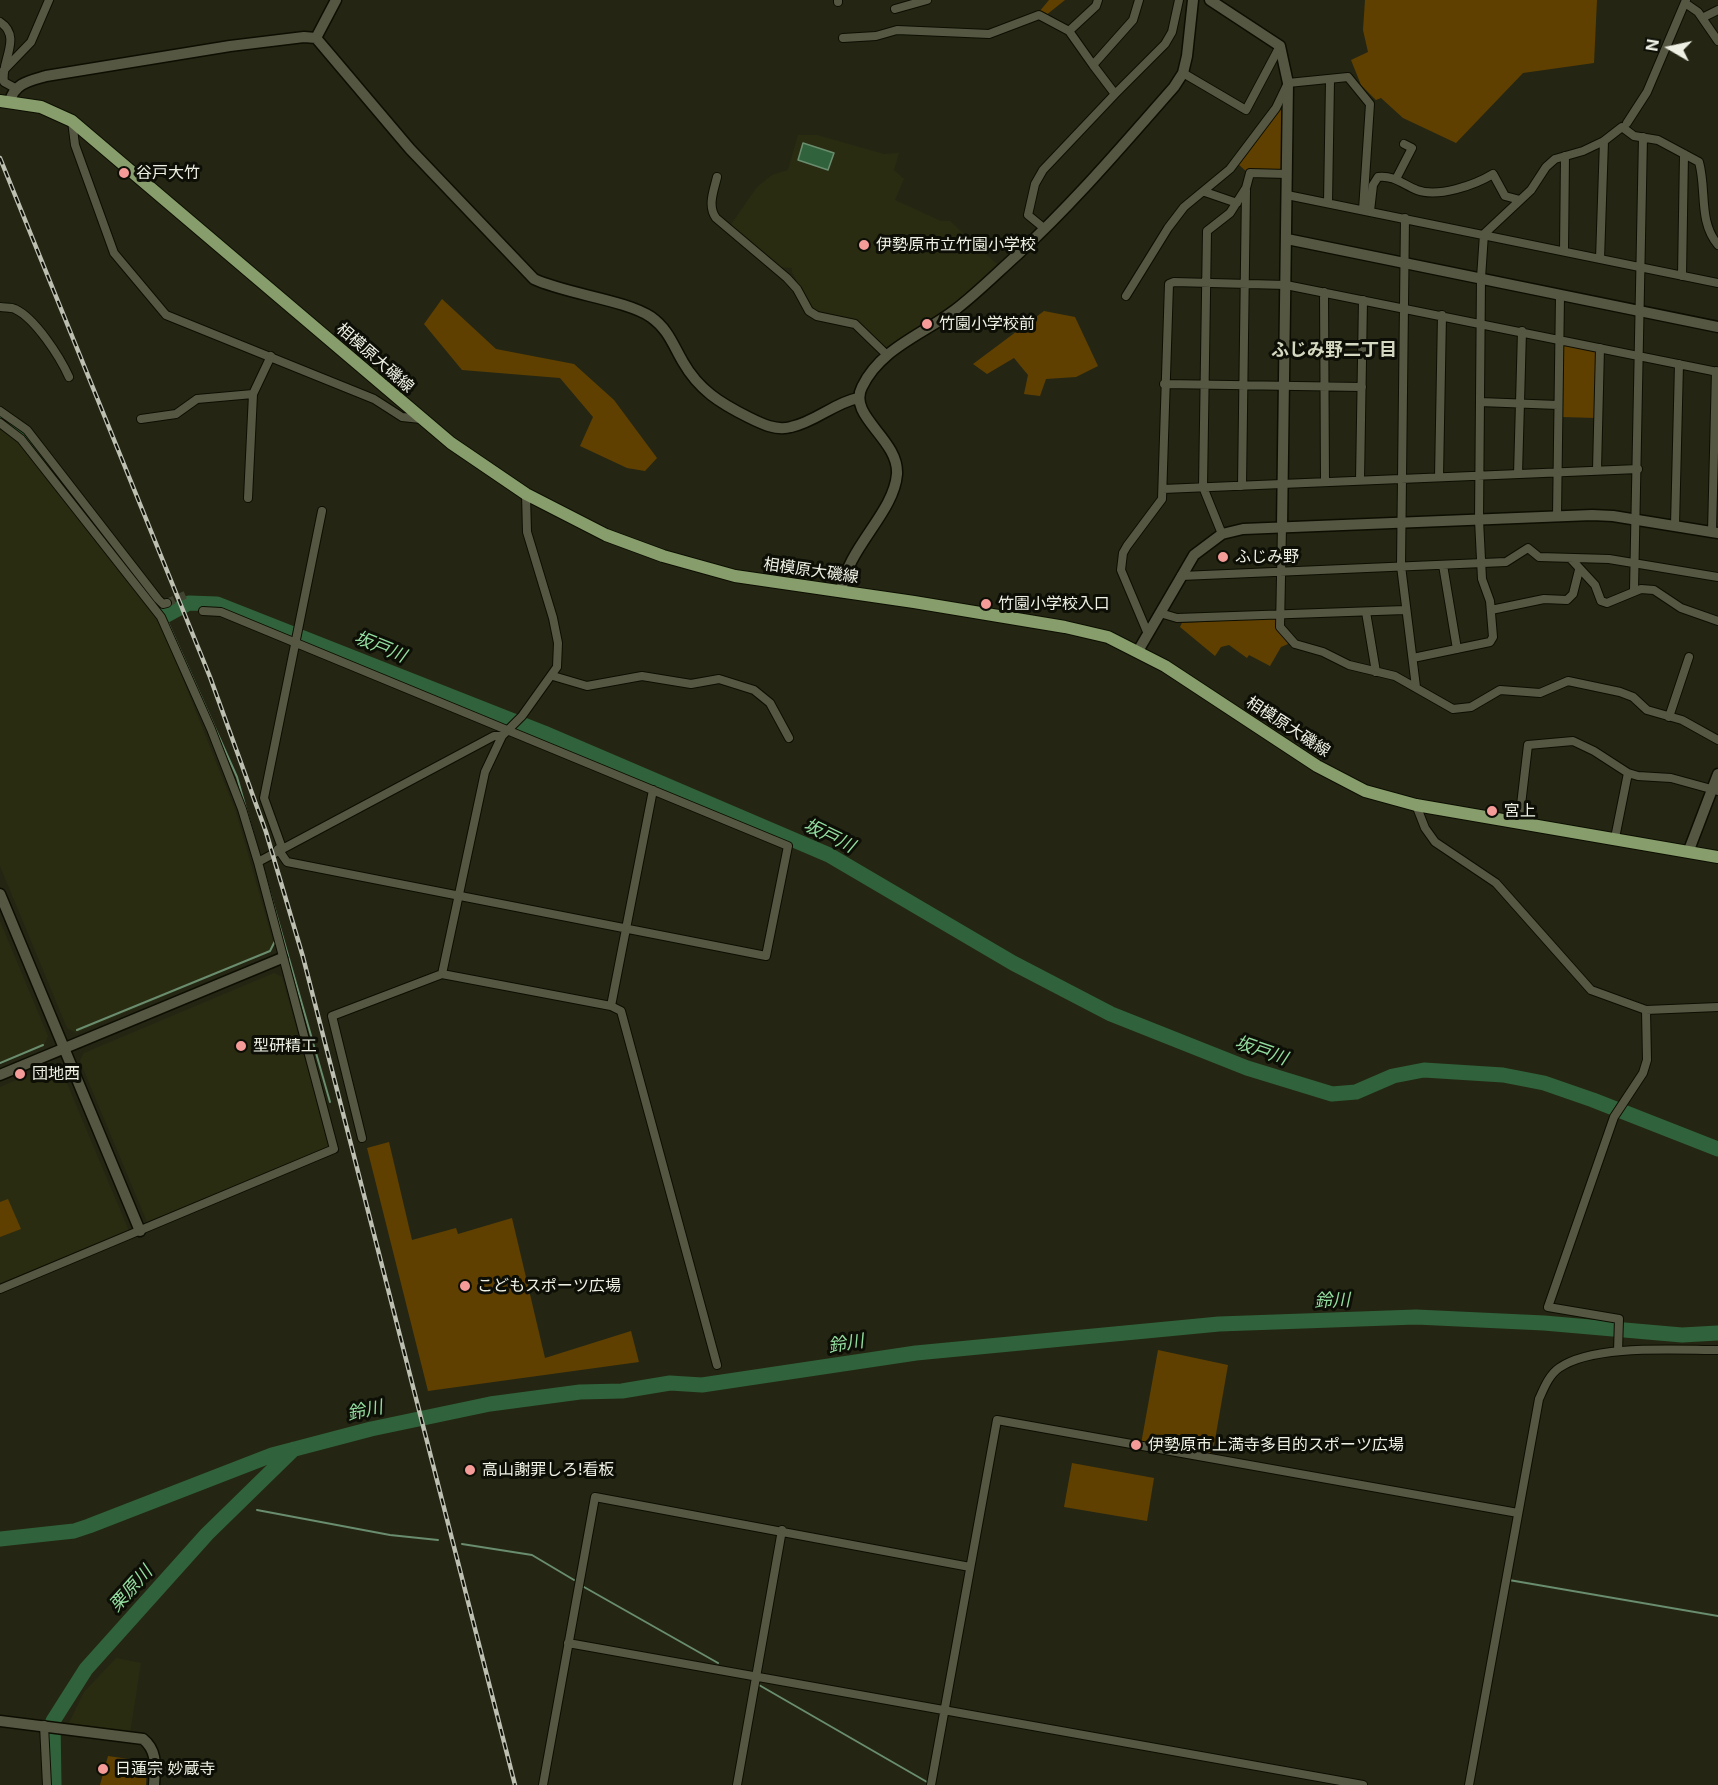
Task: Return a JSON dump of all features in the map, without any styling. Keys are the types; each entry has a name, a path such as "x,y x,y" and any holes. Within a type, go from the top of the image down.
{"main road":[{"name":"相模原大磯線","path":"5,101 41,107 72,121 421,420 473,460 525,494 606,535 671,559 735,576 1108,637 1138,651 1192,682 1334,776 1365,791 1416,805 1689,850 1718,857"}],"street":[{"path":"4,70 32,42 49,0"},
{"path":"316,38 336,0"},
{"path":"895,9 927,0"},
{"path":"1069,31 1096,6 1098,0"},
{"path":"1093,64 1133,20 1139,0"},
{"path":"1045,229 1028,215 1035,184 1042,170 1165,44 1172,32 1179,0"},
{"path":"841,592 847,568 893,491 897,473 893,451 864,415 858,398 870,371 886,354 956,310 1045,229 1168,94 1183,73 1193,0"},
{"path":"1210,0 1280,46 1288,83 1280,627 1295,644 1323,652 1349,665 1395,676 1453,709 1463,710 1500,690 1526,694 1540,693 1568,681 1633,697 1647,710 1682,720 1718,740"},
{"path":"1627,123 1647,92 1686,1 1698,12 1718,41"},
{"path":"1702,18 1718,10"},
{"path":"843,38 876,36 897,30 989,34 1039,15 1069,31 1115,94"},
{"path":"0,22 9,33 10,44 4,70 4,82 15,88"},
{"path":"5,101 15,88 24,82 46,76 230,46 304,37 316,38 410,149 534,279 551,287 650,316 669,336 695,380 722,405 764,425 780,429 793,427 848,400 858,398"},
{"path":"1183,73 1246,110 1280,46"},
{"path":"1288,83 1330,81 1348,77 1370,105 1366,211"},
{"path":"1328,203 1330,81"},
{"path":"1126,296 1168,228 1184,207 1205,192 1230,169 1276,108 1288,83"},
{"path":"72,121 75,145 114,253 166,315 374,399 402,417 421,420"},
{"path":"1413,658 1490,642 1493,637 1491,610 1481,563 1479,520 1481,278 1484,234 1520,200 1546,167 1565,156 1604,141 1622,127 1634,136 1658,140 1699,162 1703,178 1704,219 1709,234 1718,245"},
{"path":"1634,590 1643,137"},
{"path":"1600,259 1604,141"},
{"path":"1396,179 1412,148 1404,144"},
{"path":"1682,276 1684,154"},
{"path":"1564,251 1565,156"},
{"path":"1242,486 1246,188 1250,174 1287,174"},
{"path":"1366,211 1373,185 1378,177 1387,176 1418,190 1434,194 1472,185 1493,174 1505,196 1520,200"},
{"path":"717,177 711,203 712,213 716,218 787,278 797,289 808,311 817,316 855,324 886,354"},
{"path":"1222,534 1203,487 1207,231 1230,213 1246,188"},
{"path":"1205,192 1237,203"},
{"path":"1287,195 1718,283"},
{"path":"1405,218 1400,478 1401,566 1416,687"},
{"path":"1287,240 1718,327"},
{"path":"1138,651 1148,634 1181,576 1194,555 1222,534 1282,527 1557,516 1613,516 1715,532 1717,371 1286,285 1205,281 1169,284 1162,499 1126,546 1121,561 1122,570 1148,634"},
{"path":"1324,292 1325,482"},
{"path":"1557,516 1560,295"},
{"path":"1360,480 1362,300"},
{"path":"0,307 15,309 40,332 58,353 69,377"},
{"path":"1439,477 1442,315"},
{"path":"1518,474 1522,331"},
{"path":"1597,470 1600,348"},
{"path":"248,498 253,394 271,356"},
{"path":"1675,525 1679,364"},
{"path":"1164,384 1362,387"},
{"path":"141,419 176,414 197,399 253,394"},
{"path":"1480,402 1558,405"},
{"path":"0,411 27,430 163,604 167,603"},
{"path":"0,423 21,439 109,554 161,617 211,729 242,809 334,1149 0,1289"},
{"path":"1163,489 1638,469"},
{"path":"442,974 484,772 502,736 510,730 553,676 557,667 558,643 527,532 525,494"},
{"path":"203,611 221,612 297,642 788,846 766,956 286,862 264,798 297,642 322,511"},
{"path":"109,554 117,547"},
{"path":"1181,576 1506,562 1528,548 1539,557 1609,559 1718,577"},
{"path":"1571,559 1594,585 1601,601 1607,603 1634,590 1654,591 1681,608 1718,621"},
{"path":"1443,565 1457,649"},
{"path":"1491,610 1544,599 1567,600 1573,594 1579,570"},
{"path":"1160,613 1177,618 1405,610"},
{"path":"1366,612 1376,672"},
{"path":"1668,717 1689,657"},
{"path":"1686,665 1696,669"},
{"path":"553,676 587,686 642,676 691,684 719,679 754,690 770,703 789,738"},
{"path":"258,862 280,848 494,736 502,736"},
{"path":"1519,822 1528,745 1573,741 1628,773 1638,776 1671,778 1715,790"},
{"path":"1615,838 1628,773"},
{"path":"1689,850 1715,790 1718,774"},
{"path":"610,1006 653,789"},
{"path":"1416,805 1425,828 1435,842 1496,883 1591,990 1646,1010 1718,1007"},
{"path":"0,894 140,1231"},
{"path":"0,1075 282,958"},
{"path":"362,1138 332,1017 442,974 610,1006 621,1011 717,1365"},
{"path":"1619,1347 1619,1319 1548,1307 1614,1117 1643,1073 1647,1060 1646,1010"},
{"path":"1469,1785 1539,1399 1550,1376 1573,1361 1619,1347 1718,1350"},
{"path":"931,1785 997,1420 1518,1513"},
{"path":"543,1785 595,1497 782,1530 970,1567"},
{"path":"737,1785 782,1530"},
{"path":"568,1643 1363,1785"},
{"path":"0,1721 143,1739 153,1750 154,1785"},
{"path":"45,1725 47,1785"}],"shaded area":[{"path":"1049,0 1065,0 1045,16 1039,12"},
{"path":"1365,0 1597,0 1594,63 1523,73 1456,143 1403,118 1381,98 1376,100 1361,85 1351,60 1368,52 1363,30"},
{"path":"1279,105 1285,110 1283,166 1280,172 1248,173 1238,164"},
{"name":"伊勢原市立竹園小学校","path":"798,135 817,135 884,154 899,153 894,170 904,179 895,200 941,221 950,221 997,264 950,308 887,347 882,346 856,322 820,314 811,308 792,268 776,267 730,226 757,187 772,175 788,170"},
{"path":"803,143 834,153 828,170 798,160"},
{"path":"442,299 496,349 574,364 614,400 657,458 645,471 627,468 580,446 593,417 560,378 462,370 424,324"},
{"path":"1044,311 1075,317 1098,366 1076,377 1046,379 1040,396 1024,394 1028,375 1014,358 987,374 973,364"},
{"path":"1564,344 1596,352 1596,418 1562,417"},
{"path":"0,427 18,442 160,622 236,812 274,945 270,952 76,1033 67,1028 0,866"},
{"path":"1277,618 1288,644 1281,647 1270,666 1249,655 1247,658 1229,645 1221,647 1215,656 1180,627 1182,623"},
{"path":"0,921 48,1036 44,1046 0,1064"},
{"path":"274,973 282,977 328,1148 147,1222 80,1061 84,1053"},
{"path":"52,1065 61,1069 129,1231 0,1284 0,1087"},
{"name":"こどもスポーツ広場","path":"389,1142 412,1240 456,1228 458,1234 512,1218 545,1358 631,1331 639,1362 428,1391 367,1148"},
{"path":"8,1199 21,1229 0,1237 0,1202"},
{"path":"1158,1350 1228,1365 1212,1457 1141,1444"},
{"path":"1072,1463 1154,1478 1147,1521 1064,1507"},
{"path":"116,1658 141,1663 130,1733 69,1723 84,1692"},
{"path":"108,1756 143,1761 143,1765 147,1765 146,1785 100,1785"}],"waterway":[{"name":"坂戸川","path":"0,416 28,438 130,571"},
{"name":"坂戸川","path":"152,600 165,616 189,603 217,604 544,733 829,855 1013,963 1111,1014 1247,1068 1332,1094 1356,1092 1393,1076 1424,1070 1503,1075 1544,1083 1718,1149"},
{"path":"165,616 237,777 330,1102"},
{"path":"77,1030 270,951 276,939"},
{"path":"0,1063 43,1045"},
{"name":"鈴川","path":"0,1539 74,1531 272,1455 371,1429 490,1404 580,1392 622,1391 670,1383 702,1385 916,1353 1219,1324 1416,1317 1544,1323 1682,1335 1718,1333"},
{"name":"栗原川","path":"54,1785 53,1721 86,1669 207,1534 294,1449"},
{"path":"257,1510 390,1535 438,1540"},
{"path":"462,1544 532,1555 574,1580"},
{"path":"1509,1580 1718,1616"},
{"path":"584,1587 718,1663"},
{"path":"759,1685 927,1782"}],"tunnel":[{"path":"167,603 187,594"}],"railway":[{"path":"0,158 210,677 266,832 303,957 515,1785"}],"place":[{"name":"谷戸大竹","path":"124,173"},
{"name":"伊勢原市立竹園小学校","path":"864,245"},
{"name":"竹園小学校前","path":"927,324"},
{"name":"ふじみ野","path":"1223,557"},
{"name":"竹園小学校入口","path":"986,604"},
{"name":"宮上","path":"1492,811"},
{"name":"型研精工","path":"241,1046"},
{"name":"団地西","path":"20,1074"},
{"name":"こどもスポーツ広場","path":"465,1286"},
{"name":"伊勢原市上満寺多目的スポーツ広場","path":"1136,1445"},
{"name":"高山謝罪しろ!看板","path":"470,1470"},
{"name":"日蓮宗 妙蔵寺","path":"103,1769"}],"district":[{"name":"ふじみ野二丁目","path":"1334,351"}]}
